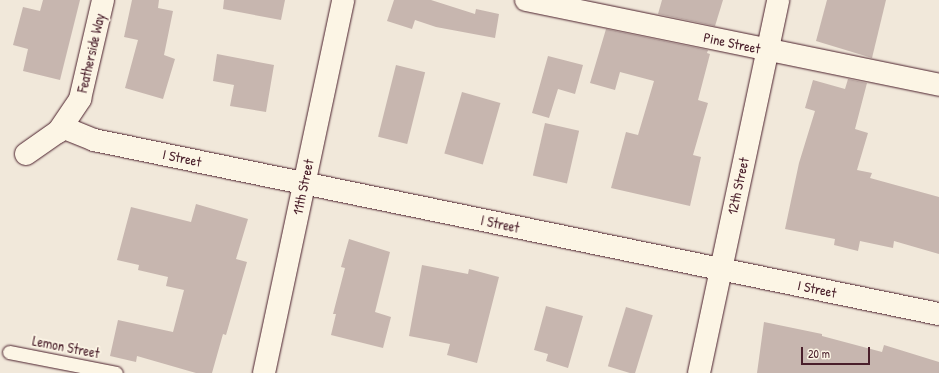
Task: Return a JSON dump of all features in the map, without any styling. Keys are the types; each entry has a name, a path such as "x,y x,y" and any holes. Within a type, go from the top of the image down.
{"street":[{"name":"Featherside Way","path":"26,154 62,127 80,99 103,0"},
{"name":"11th Street","path":"264,373 343,0"},
{"name":"Pine Street","path":"526,0 939,85"},
{"name":"12th Street","path":"699,373 778,0"},
{"name":"I Street","path":"62,127 94,140 939,314"}],"lane":[{"name":"Lemon Street","path":"10,352 116,373"}],"building":[{"path":"43,0 80,0 60,80 23,71 28,49 13,45 23,7 40,11"},
{"path":"132,0 159,0 158,8 173,11 164,55 175,59 163,99 125,88 138,40 124,37"},
{"path":"224,0 285,0 281,20 223,9"},
{"path":"394,0 431,0 475,14 476,9 499,14 495,38 436,27 415,20 412,29 387,21"},
{"path":"662,0 723,0 715,26 658,14"},
{"path":"827,0 886,0 872,58 816,41"},
{"path":"606,29 708,50 707,53 710,54 698,100 708,103 693,155 701,157 690,206 611,188 626,132 638,135 654,81 620,72 615,90 590,83"},
{"path":"217,54 274,65 266,112 230,106 234,85 213,81"},
{"path":"548,56 583,65 575,94 558,89 549,118 532,113"},
{"path":"396,65 425,72 407,144 378,137"},
{"path":"848,79 867,83 855,129 868,133 857,170 872,173 870,178 939,197 939,254 894,241 893,248 860,241 858,251 834,245 835,239 785,229 799,163 815,111 805,108 813,80 845,89"},
{"path":"462,92 500,103 483,165 444,154"},
{"path":"545,123 579,131 567,183 533,176"},
{"path":"196,204 248,219 236,259 247,262 226,335 223,334 212,373 196,373 137,356 136,362 110,356 118,320 173,332 184,290 166,286 168,277 138,270 139,265 117,260 131,207 191,222"},
{"path":"349,239 390,252 375,312 391,317 383,348 331,335 336,314 333,314 345,268 341,267"},
{"path":"422,265 468,274 469,269 499,277 477,363 447,355 450,344 409,336"},
{"path":"546,306 583,316 568,368 546,361 548,354 534,350"},
{"path":"626,307 653,315 635,373 630,373 608,366"},
{"path":"764,322 822,334 822,336 882,352 884,345 939,362 939,373 757,373"}]}
